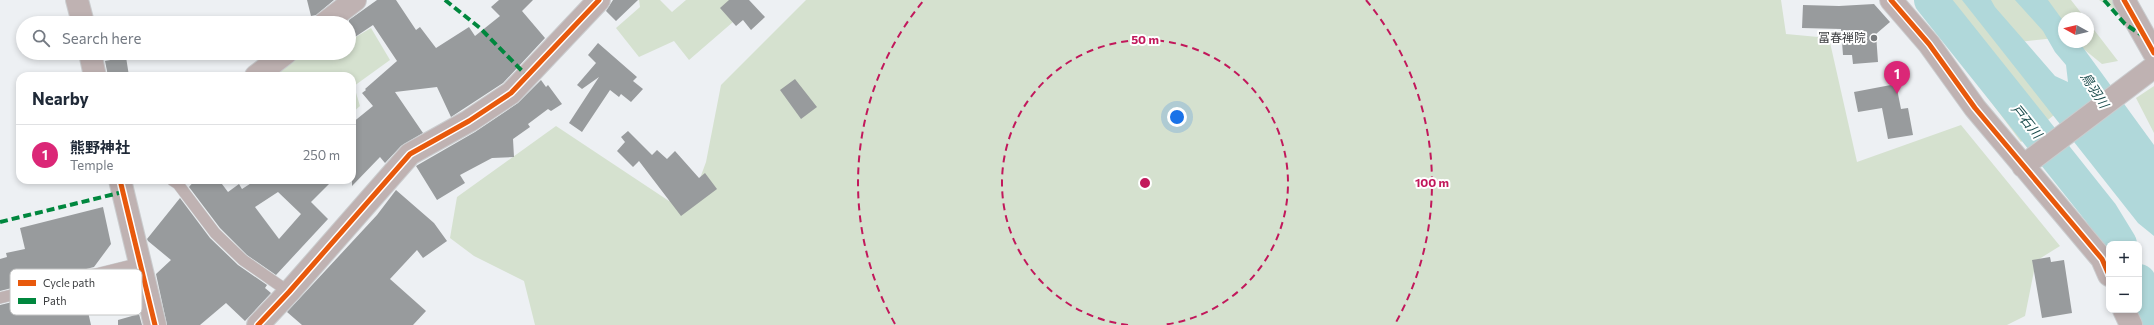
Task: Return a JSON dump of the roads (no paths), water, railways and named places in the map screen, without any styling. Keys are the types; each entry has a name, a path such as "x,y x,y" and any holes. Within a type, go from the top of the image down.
{"street":[{"path":"77,0 80,16"},
{"path":"334,16 354,0"},
{"path":"258,325 289,292 410,154 469,121 511,93 599,0"},
{"path":"1891,0 1929,44 1975,108 2028,162 2102,259 2106,268"},
{"path":"2028,162 2152,63 2124,0"},
{"path":"92,60 94,72"},
{"path":"261,72 277,60"},
{"path":"122,184 141,269"},
{"path":"142,272 155,325"},
{"path":"2125,313 2131,325"}],"lane":[{"path":"178,184 215,233 243,260 289,292"},
{"path":"119,269 140,264"},
{"path":"0,298 10,296"}],"water":[{"name":"鳥羽川","path":"1962,0 1991,0 1995,7 2055,76 2068,82 2066,65 2055,52 2043,31 2015,0 2048,0 2058,14 2058,48 2083,48 2154,145 2154,236 2138,223"}],"waterway":[{"name":"戸石川","path":"1931,0 2101,213 2118,241"},
{"name":"戸石川","path":"2142,287 2154,313"}],"place":[{"name":"冨春禅院","path":"1874,38"},
{"name":"熊野神社","path":"1897,94"}]}
